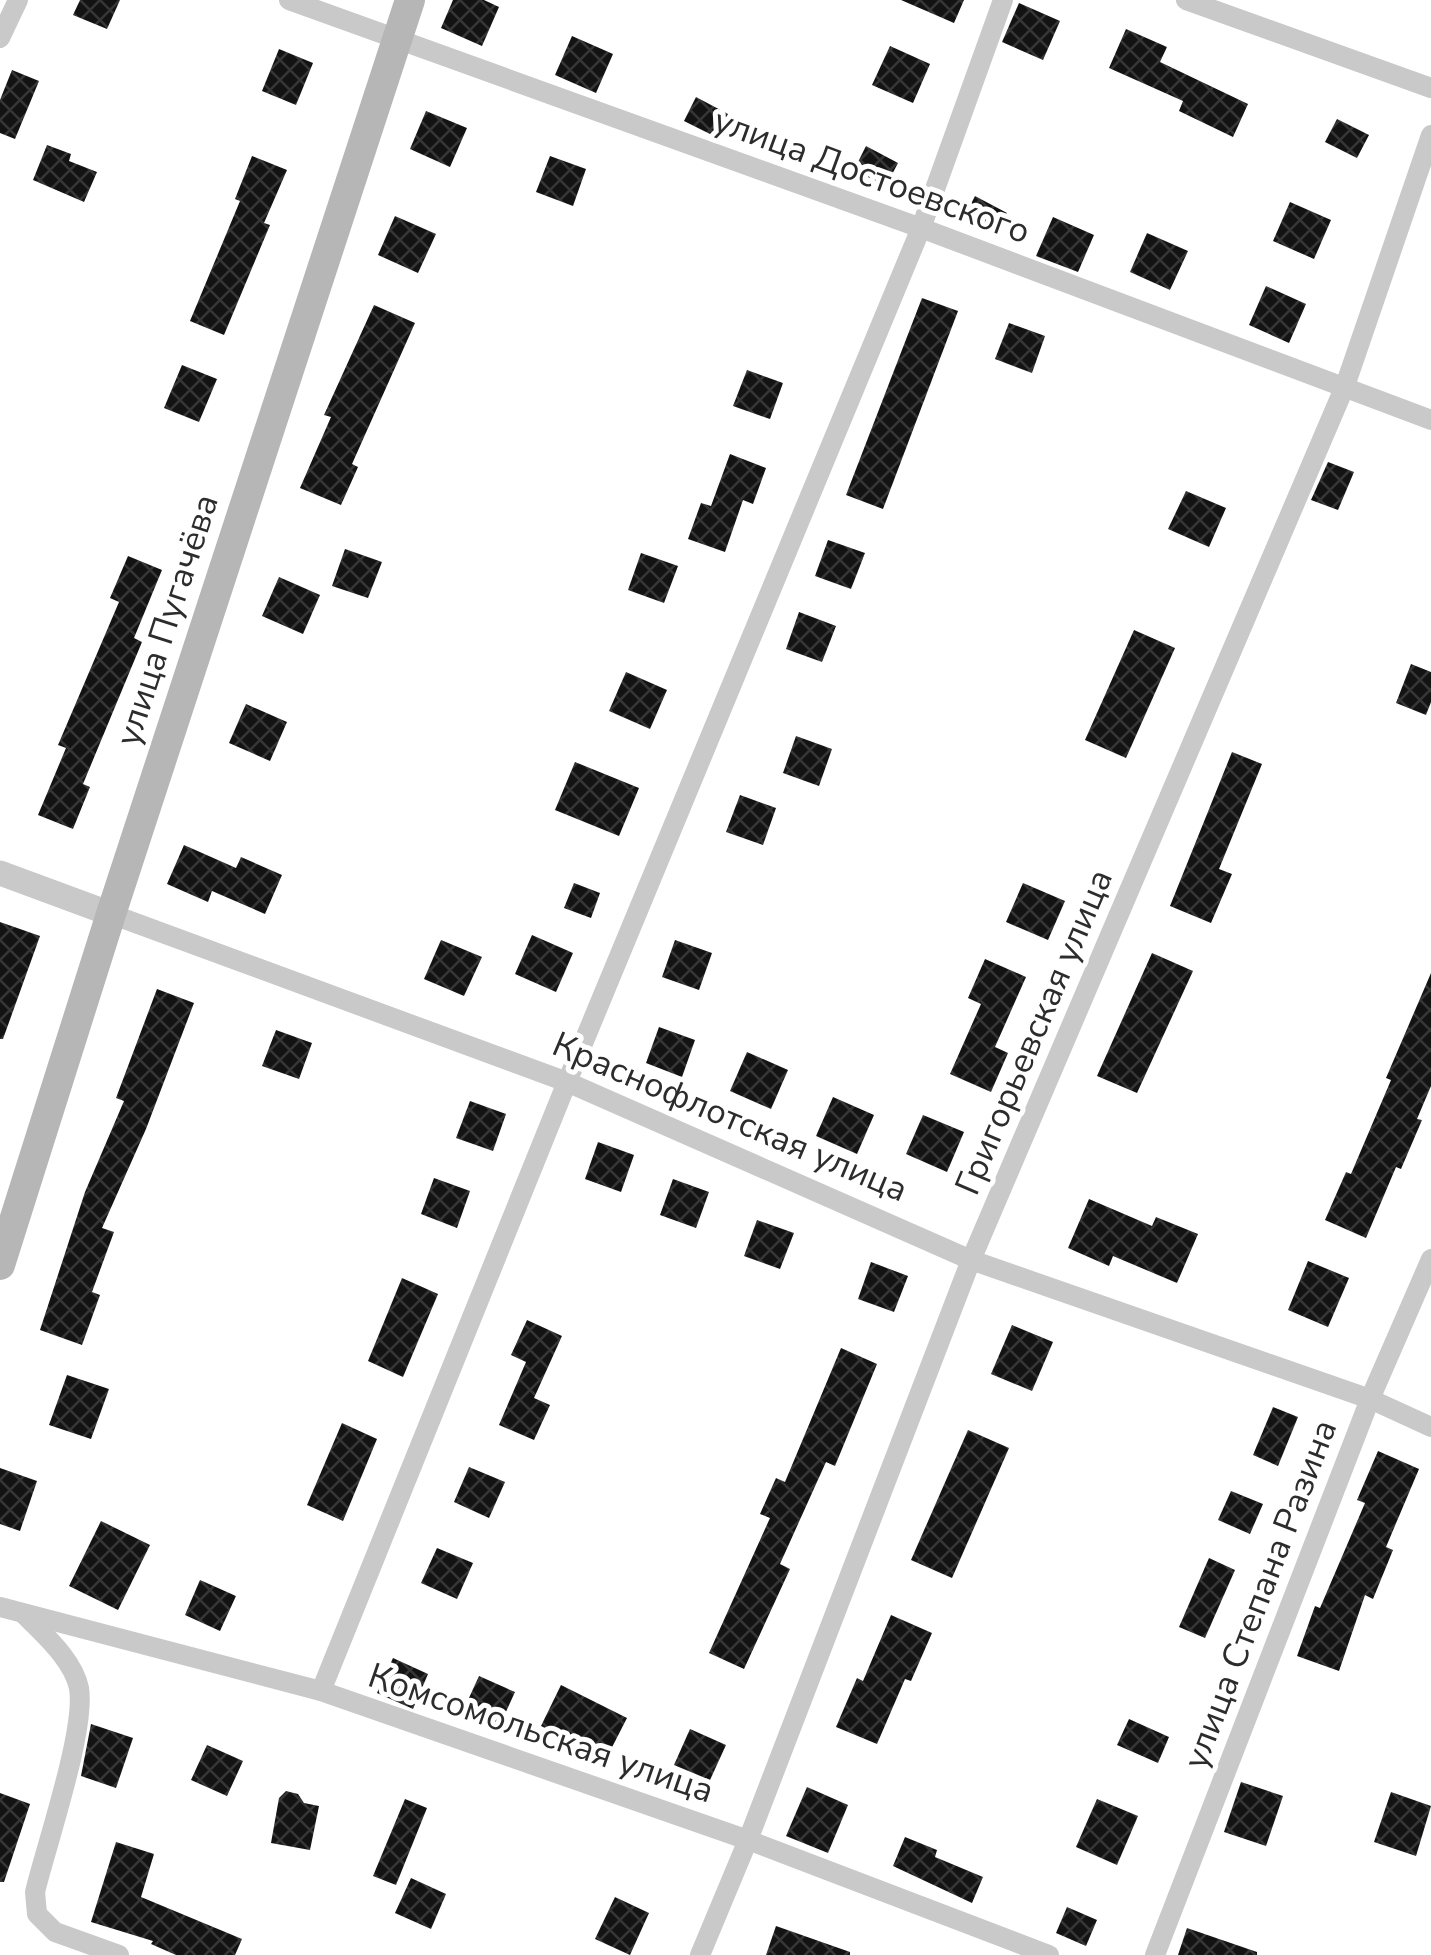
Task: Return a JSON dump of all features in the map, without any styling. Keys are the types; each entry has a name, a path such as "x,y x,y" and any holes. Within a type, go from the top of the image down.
{"main road":[{"name":"улица Пугачёва","path":"0,1266 110,914 410,0"}],"street":[{"path":"0,38 18,0"},
{"name":"улица Достоевского","path":"289,0 921,228 1431,420"},
{"path":"321,1690 567,1082 921,228 1003,0"},
{"path":"1186,0 1431,88"},
{"name":"Григорьевская улица","path":"700,1955 972,1260 1346,386 1431,135"},
{"name":"Краснофлотская улица","path":"0,874 567,1082 972,1260 1370,1399 1431,1427"},
{"name":"улица Степана Разина","path":"1155,1955 1370,1399 1431,1258"},
{"name":"Комсомольская улица","path":"0,1607 321,1690 748,1840 1048,1955"},
{"path":"23,1613 58,1649 78,1686 78,1724 34,1892 37,1914 55,1932 118,1955"}],"building":[{"path":"80,0 120,0 107,29 73,15"},
{"path":"453,0 484,0 499,7 482,46 441,28"},
{"path":"901,0 964,0 954,23"},
{"path":"1019,3 1060,21 1043,60 1002,42"},
{"path":"1126,29 1167,47 1160,62 1248,104 1233,137 1179,111 1183,101 1109,68"},
{"path":"572,36 613,54 596,93 555,75"},
{"path":"890,46 930,64 913,103 872,85"},
{"path":"279,49 313,63 296,105 262,91"},
{"path":"12,70 39,81 15,139 0,133 0,100"},
{"path":"696,97 728,114 716,137 684,121"},
{"path":"426,111 467,128 450,167 410,149"},
{"path":"1337,119 1369,135 1357,158 1325,142"},
{"path":"47,145 71,154 69,161 97,172 84,202 33,180"},
{"path":"866,146 898,163 886,186 854,170"},
{"path":"252,156 287,170 264,223 270,225 224,335 190,321 240,201 235,199"},
{"path":"550,156 586,169 573,206 536,192"},
{"path":"975,196 1007,213 995,236 963,220"},
{"path":"1290,202 1331,220 1314,259 1273,241"},
{"path":"395,216 436,234 418,273 378,255"},
{"path":"1053,217 1094,235 1078,272 1036,256"},
{"path":"1147,233 1188,251 1170,290 1130,272"},
{"path":"1266,286 1306,304 1289,343 1249,325"},
{"path":"922,298 958,311 883,509 846,495"},
{"path":"374,305 415,323 352,464 358,467 341,505 300,488 331,417 324,415"},
{"path":"1009,323 1045,336 1032,373 995,359"},
{"path":"182,365 217,379 199,422 164,408"},
{"path":"747,370 783,383 770,419 733,406"},
{"path":"730,454 766,468 753,504 743,500 725,552 688,539 701,503 711,506"},
{"path":"1328,462 1354,472 1338,510 1311,500"},
{"path":"1186,491 1226,508 1209,547 1168,529"},
{"path":"828,540 865,553 851,589 815,576"},
{"path":"345,549 382,562 368,598 332,586"},
{"path":"641,553 678,566 664,603 628,590"},
{"path":"128,556 162,570 134,638 142,642 83,784 90,787 73,829 38,815 66,748 58,745 119,602 110,598"},
{"path":"279,577 320,595 303,634 262,616"},
{"path":"799,612 836,626 822,662 786,649"},
{"path":"1134,630 1175,648 1126,758 1085,740"},
{"path":"1411,664 1431,672 1431,702 1426,715 1396,703"},
{"path":"626,672 667,690 650,729 609,711"},
{"path":"246,704 287,722 270,761 229,743"},
{"path":"796,736 832,749 819,786 783,773"},
{"path":"1232,752 1262,764 1219,869 1232,874 1211,923 1170,906"},
{"path":"575,762 639,788 619,836 555,810"},
{"path":"740,795 776,808 763,845 726,832"},
{"path":"184,845 236,868 241,857 282,875 265,914 212,891 208,902 167,884"},
{"path":"574,883 600,893 591,918 564,908"},
{"path":"1023,883 1065,901 1048,940 1006,922"},
{"path":"0,922 40,936 3,1039 0,1039"},
{"path":"532,935 573,953 556,992 515,974"},
{"path":"441,940 482,957 464,996 424,979"},
{"path":"675,940 712,953 699,990 662,977"},
{"path":"1152,953 1193,971 1137,1093 1097,1076"},
{"path":"985,959 1026,977 995,1047 1008,1053 991,1092 950,1074 981,1004 968,998"},
{"path":"1431,973 1431,1086 1417,1119 1422,1120 1401,1169 1396,1167 1366,1238 1325,1220 1346,1172 1351,1174"},
{"path":"157,989 194,1003 146,1129 102,1228 114,1232 92,1292 100,1295 82,1345 40,1330 85,1192 124,1101 116,1098"},
{"path":"659,1027 695,1040 682,1077 646,1063"},
{"path":"276,1030 312,1043 299,1079 262,1066"},
{"path":"747,1052 788,1070 771,1109 730,1091"},
{"path":"833,1097 874,1115 857,1154 816,1136"},
{"path":"470,1101 506,1114 493,1151 456,1138"},
{"path":"923,1115 964,1132 947,1172 906,1154"},
{"path":"598,1142 634,1155 621,1192 585,1179"},
{"path":"434,1178 470,1191 457,1228 421,1214"},
{"path":"673,1179 709,1192 696,1228 660,1215"},
{"path":"1089,1199 1152,1226 1156,1217 1198,1234 1177,1283 1113,1256 1109,1266 1068,1248"},
{"path":"757,1220 794,1233 780,1269 744,1256"},
{"path":"1308,1261 1349,1278 1328,1327 1288,1310"},
{"path":"871,1262 908,1276 894,1312 858,1299"},
{"path":"402,1278 438,1294 403,1377 368,1361"},
{"path":"527,1320 562,1336 534,1398 550,1405 534,1440 499,1425 526,1362 511,1355"},
{"path":"1012,1325 1053,1342 1032,1391 991,1374"},
{"path":"841,1348 877,1364 835,1466 826,1462 780,1564 790,1569 744,1669 709,1653 770,1518 760,1514 776,1478 785,1482"},
{"path":"67,1375 109,1389 91,1439 49,1425"},
{"path":"1273,1407 1298,1417 1278,1466 1253,1455"},
{"path":"342,1423 377,1439 343,1521 307,1505"},
{"path":"968,1430 1009,1448 952,1578 911,1560"},
{"path":"1378,1451 1419,1469 1386,1547 1393,1550 1373,1599 1365,1595 1339,1671 1297,1656 1315,1606 1320,1608 1365,1503 1357,1500"},
{"path":"469,1467 505,1482 489,1518 454,1502"},
{"path":"0,1468 37,1481 20,1531 0,1524"},
{"path":"1231,1491 1263,1504 1250,1534 1218,1520"},
{"path":"101,1521 150,1545 118,1610 69,1586"},
{"path":"437,1548 473,1563 457,1599 421,1583"},
{"path":"1209,1558 1235,1570 1205,1638 1179,1627"},
{"path":"200,1580 236,1596 220,1631 185,1615"},
{"path":"891,1615 932,1633 911,1681 905,1679 877,1744 836,1727 857,1678 863,1681"},
{"path":"393,1658 428,1674 413,1709 377,1693"},
{"path":"479,1676 515,1692 499,1727 463,1711"},
{"path":"561,1685 627,1718 606,1759 541,1726"},
{"path":"1129,1719 1169,1737 1158,1763 1117,1745"},
{"path":"91,1724 133,1738 116,1788 81,1776"},
{"path":"690,1729 726,1745 710,1780 674,1765"},
{"path":"207,1745 243,1761 227,1796 191,1780"},
{"path":"1241,1782 1283,1796 1266,1846 1224,1832"},
{"path":"807,1787 848,1805 828,1853 786,1836"},
{"path":"286,1791 298,1794 304,1803 319,1806 310,1850 271,1843 279,1798"},
{"path":"1391,1792 1431,1806 1416,1856 1374,1842"},
{"path":"0,1793 30,1804 4,1882 0,1882"},
{"path":"405,1799 427,1808 396,1885 373,1876"},
{"path":"1097,1799 1138,1816 1117,1865 1076,1847"},
{"path":"905,1837 937,1850 935,1857 983,1877 972,1903 893,1866"},
{"path":"116,1842 154,1854 141,1897 242,1939 235,1955 176,1955 151,1944 153,1941 91,1922"},
{"path":"411,1878 446,1894 431,1929 395,1913"},
{"path":"615,1897 649,1913 630,1955 595,1939"},
{"path":"1067,1907 1097,1920 1086,1946 1056,1933"},
{"path":"776,1926 850,1952 850,1955 766,1955"},
{"path":"1187,1928 1257,1952 1257,1955 1178,1955"}]}
